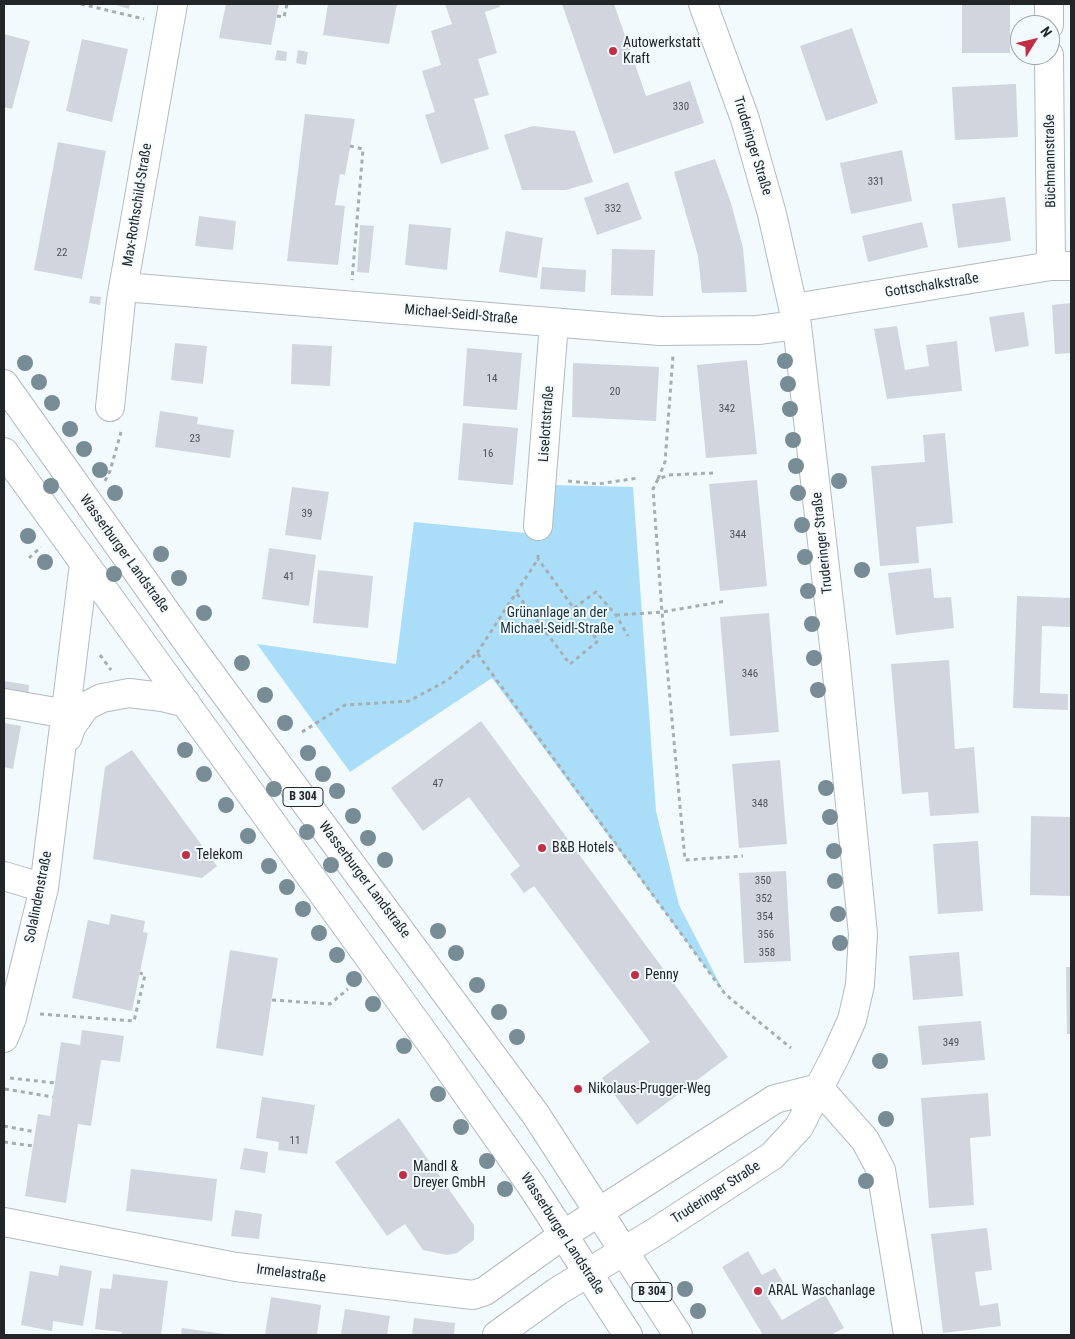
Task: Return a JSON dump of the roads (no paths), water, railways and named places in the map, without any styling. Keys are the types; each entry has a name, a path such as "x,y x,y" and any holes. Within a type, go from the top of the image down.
{"street":[{"name":"Max-Rothschild-Straße","path":"110,407 124,287 173,4"},
{"name":"Truderinger Straße","path":"497,1335 558,1291 772,1156 799,1128 852,1020 860,985 863,934 835,654 796,317 772,214 746,119 703,4"},
{"name":"Büchmannstraße","path":"1051,65 1061,266"},
{"name":"Gottschalkstraße","path":"796,317 1061,266"},
{"name":"Michael-Seidl-Straße","path":"124,287 660,331 758,330 796,317"},
{"name":"Liselottstraße","path":"538,526 554,323"},
{"name":"Wasserburger Landstraße","path":"4,384 193,650 536,1116 625,1250 678,1335"},
{"name":"Wasserburger Landstraße","path":"4,452 438,1054 563,1235 628,1335"},
{"name":"Solalindenstraße","path":"4,1038 12,1018 44,888 67,714 84,564"},
{"name":"Solalindenstraße","path":"62,752 72,727 86,706 102,698 128,693 162,697 186,703"},
{"path":"4,703 67,714"},
{"path":"4,876 44,888"},
{"path":"563,1235 775,1099 819,1088 865,1140 880,1170 908,1335"},
{"name":"Irmelastraße","path":"4,1222 236,1267 473,1294 485,1291 563,1235"}],"place":[{"name":"Autowerkstatt Kraft","path":"613,51"},
{"name":"B&B Hotels","path":"542,848"},
{"name":"Telekom","path":"186,855"},
{"name":"Penny","path":"635,975"},
{"name":"Nikolaus-Prugger-Weg","path":"578,1089"},
{"name":"Mandl & Dreyer GmbH","path":"403,1175"},
{"name":"ARAL Waschanlage","path":"758,1291"}],"park label":[{"name":"Grünanlage an der Michael-Seidl-Straße","path":"557,622"}]}
